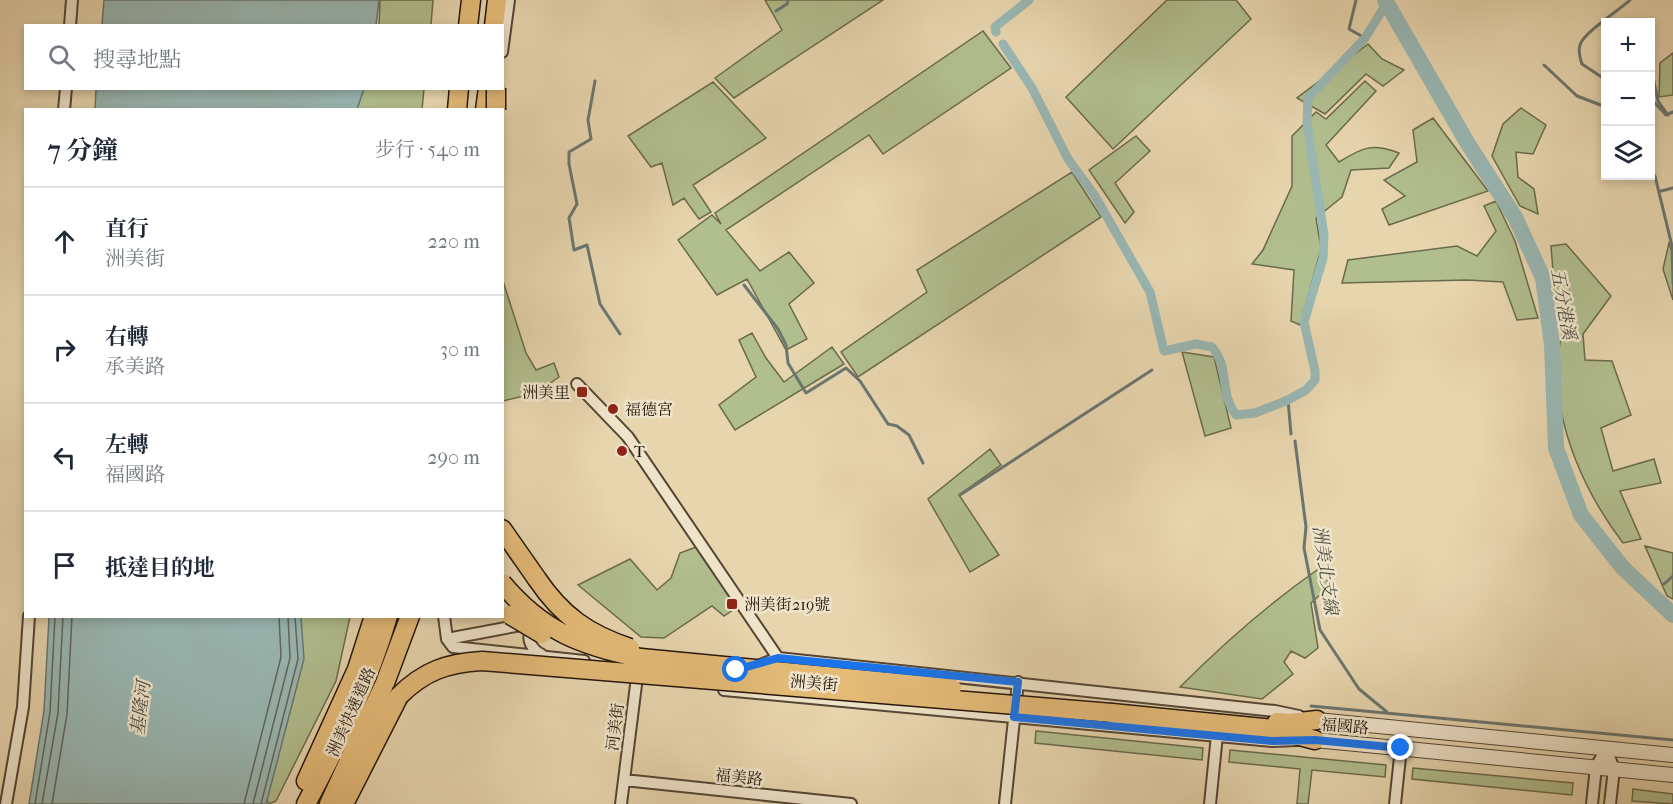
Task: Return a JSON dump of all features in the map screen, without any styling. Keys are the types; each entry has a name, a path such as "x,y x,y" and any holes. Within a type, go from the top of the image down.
{"highway":[{"path":"468,24 471,0"},
{"path":"494,24 497,0"},
{"path":"457,108 459,90"},
{"path":"469,108 471,90"},
{"path":"486,108 488,90"},
{"path":"495,108 497,90"},
{"path":"504,532 564,614 602,637 663,667"},
{"path":"504,585 532,615 576,641 601,651 663,667"},
{"path":"504,609 552,640 603,660 1290,723 1317,720"},
{"path":"297,804 357,669 373,618"},
{"name":"洲美快速道路","path":"306,804 343,734 380,644 387,618"},
{"name":"洲美快速道路","path":"329,804 385,682 409,618"},
{"path":"344,804 399,696 427,672 443,666 482,661 663,667"},
{"path":"1112,708 1273,729 1315,740"}],"street":[{"path":"70,24 72,0"},
{"path":"504,37 509,0"},
{"path":"64,108 66,90"},
{"name":"洲美街","path":"577,384 628,437 778,658"},
{"path":"6,804 23,707 29,618"},
{"path":"444,618 447,639"},
{"path":"538,622 533,627 529,640 536,652 544,656"},
{"name":"洲美街","path":"1014,717 673,685 614,664 457,648 450,645 447,639 538,622 582,622 601,629 639,654 675,665 714,671 736,670 778,658 1018,682"},
{"name":"河美街","path":"621,804 639,654"},
{"path":"1005,804 1018,682"},
{"name":"福國路","path":"1018,682 1275,711 1317,720 1673,755"},
{"name":"福國路","path":"1014,717 1272,741 1315,740 1673,775"},
{"path":"1210,804 1217,735"},
{"path":"1395,804 1401,748"},
{"path":"1593,804 1596,767 1606,749"},
{"path":"1606,749 1614,769 1610,804"},
{"name":"福美路","path":"624,780 851,804"}],"green space":[{"path":"380,0 433,0 431,24 379,24"},
{"path":"765,0 883,0 734,98 715,78 782,30"},
{"path":"1167,0 1236,0 1251,19 1113,149 1066,97"},
{"path":"983,31 1011,68 883,154 869,135 726,230 760,271 789,252 814,283 789,304 807,339 786,350 747,279 717,295 678,240 712,215 721,224 715,213"},
{"path":"1368,44 1382,59 1404,70 1383,86 1366,74 1325,114 1297,98"},
{"path":"1673,53 1673,95 1659,97 1660,63"},
{"path":"1365,81 1376,91 1326,145 1339,162 1361,150 1374,147 1399,153 1389,168 1351,170 1342,197 1316,218 1321,249 1300,325 1291,321 1294,270 1252,264 1263,250 1292,186 1292,136 1316,112 1326,119"},
{"path":"713,82 766,138 693,185 711,212 699,219 684,198 673,205 662,163 651,167 628,136"},
{"path":"353,90 424,90 422,108 349,108"},
{"path":"1521,108 1546,125 1533,154 1516,152 1518,177 1534,189 1538,214 1520,206 1492,156 1503,124"},
{"path":"1433,118 1488,191 1389,225 1382,209 1405,196 1384,180 1417,162 1413,130"},
{"path":"1136,136 1150,151 1115,183 1134,212 1125,223 1089,170"},
{"path":"1072,172 1101,217 858,377 841,352 927,292 917,270"},
{"path":"1496,201 1515,241 1538,318 1517,320 1503,282 1467,280 1342,283 1348,260 1457,246 1477,256 1496,231 1484,206"},
{"path":"1669,243 1673,255 1673,300 1663,269"},
{"path":"1566,244 1611,296 1583,334 1585,360 1612,361 1631,415 1601,428 1613,471 1654,459 1661,483 1620,491 1641,539 1623,543 1609,524 1585,482 1567,436 1562,413 1558,389 1557,358 1568,311 1554,284 1551,246"},
{"path":"504,284 526,353 536,370 554,363 559,377 536,393 504,401"},
{"path":"752,333 766,358 784,382 832,347 844,364 735,430 719,405 756,377 739,340"},
{"path":"1182,352 1214,357 1231,428 1205,436"},
{"path":"990,449 1001,465 959,495 999,555 970,572 928,499"},
{"path":"1645,546 1673,553 1673,599 1667,596"},
{"path":"696,547 737,607 724,616 712,606 664,638 641,637 578,585 630,559 657,590 671,578 680,553"},
{"path":"1317,570 1331,585 1311,603 1318,648 1305,658 1291,651 1284,662 1293,674 1262,699 1180,687 1246,626"},
{"path":"282,618 350,618 336,681 276,801 269,804 264,796"},
{"path":"1036,731 1203,748 1202,760 1035,743"},
{"path":"1230,750 1386,765 1385,777 1312,770 1308,804 1297,804 1300,769 1229,762"},
{"path":"1413,768 1573,783 1572,795 1412,779"},
{"path":"1633,789 1673,794 1673,804 1632,801"}],"water":[{"path":"104,0 379,0 376,24 102,24"},
{"path":"96,90 364,90 357,108 95,108"},
{"name":"基隆河","path":"49,618 301,618 304,659 266,804 29,804 44,711"}],"waterway":[{"path":"776,11 787,4 788,0"},
{"path":"996,32 995,27 1029,0"},
{"path":"1356,0 1349,29 1365,38"},
{"name":"五分港溪","path":"1385,0 1468,144 1515,217 1543,278 1552,345 1556,448 1581,515 1623,568 1673,615"},
{"path":"1601,77 1582,64 1580,45 1588,34 1630,0"},
{"path":"1003,44 1032,88 1068,159 1095,196 1150,292 1164,351 1196,344 1212,347 1221,364 1227,397 1236,415 1255,413 1288,400 1306,390 1315,380 1304,322 1323,258 1324,235 1307,123 1308,98 1365,38 1386,4"},
{"path":"1544,65 1577,96 1601,105"},
{"path":"595,81 588,120 591,139 569,152 569,164 577,204 569,218 574,250 587,245 600,304 620,334"},
{"path":"1655,87 1658,101 1668,115"},
{"path":"1655,103 1666,115 1673,112"},
{"path":"1655,176 1672,246 1673,284"},
{"path":"1661,191 1673,188"},
{"path":"744,285 778,329 786,345 788,363 806,393 846,368 860,381 888,424 897,426 909,435 923,463"},
{"path":"960,495 1152,370"},
{"name":"洲美北支線","path":"1288,400 1291,434"},
{"name":"洲美北支線","path":"1295,441 1306,527 1304,548 1320,630 1359,689 1387,712"},
{"path":"1664,584 1673,576"},
{"path":"1311,706 1673,740"}],"place":[{"name":"洲美里","path":"582,392"},
{"name":"福德宮","path":"613,409"},
{"name":"T","path":"622,451"},
{"name":"洲美街219號","path":"732,604"}],"route":[{"path":"736,670 778,658 1018,682 1014,717 1272,741 1315,740 1401,748"}]}
